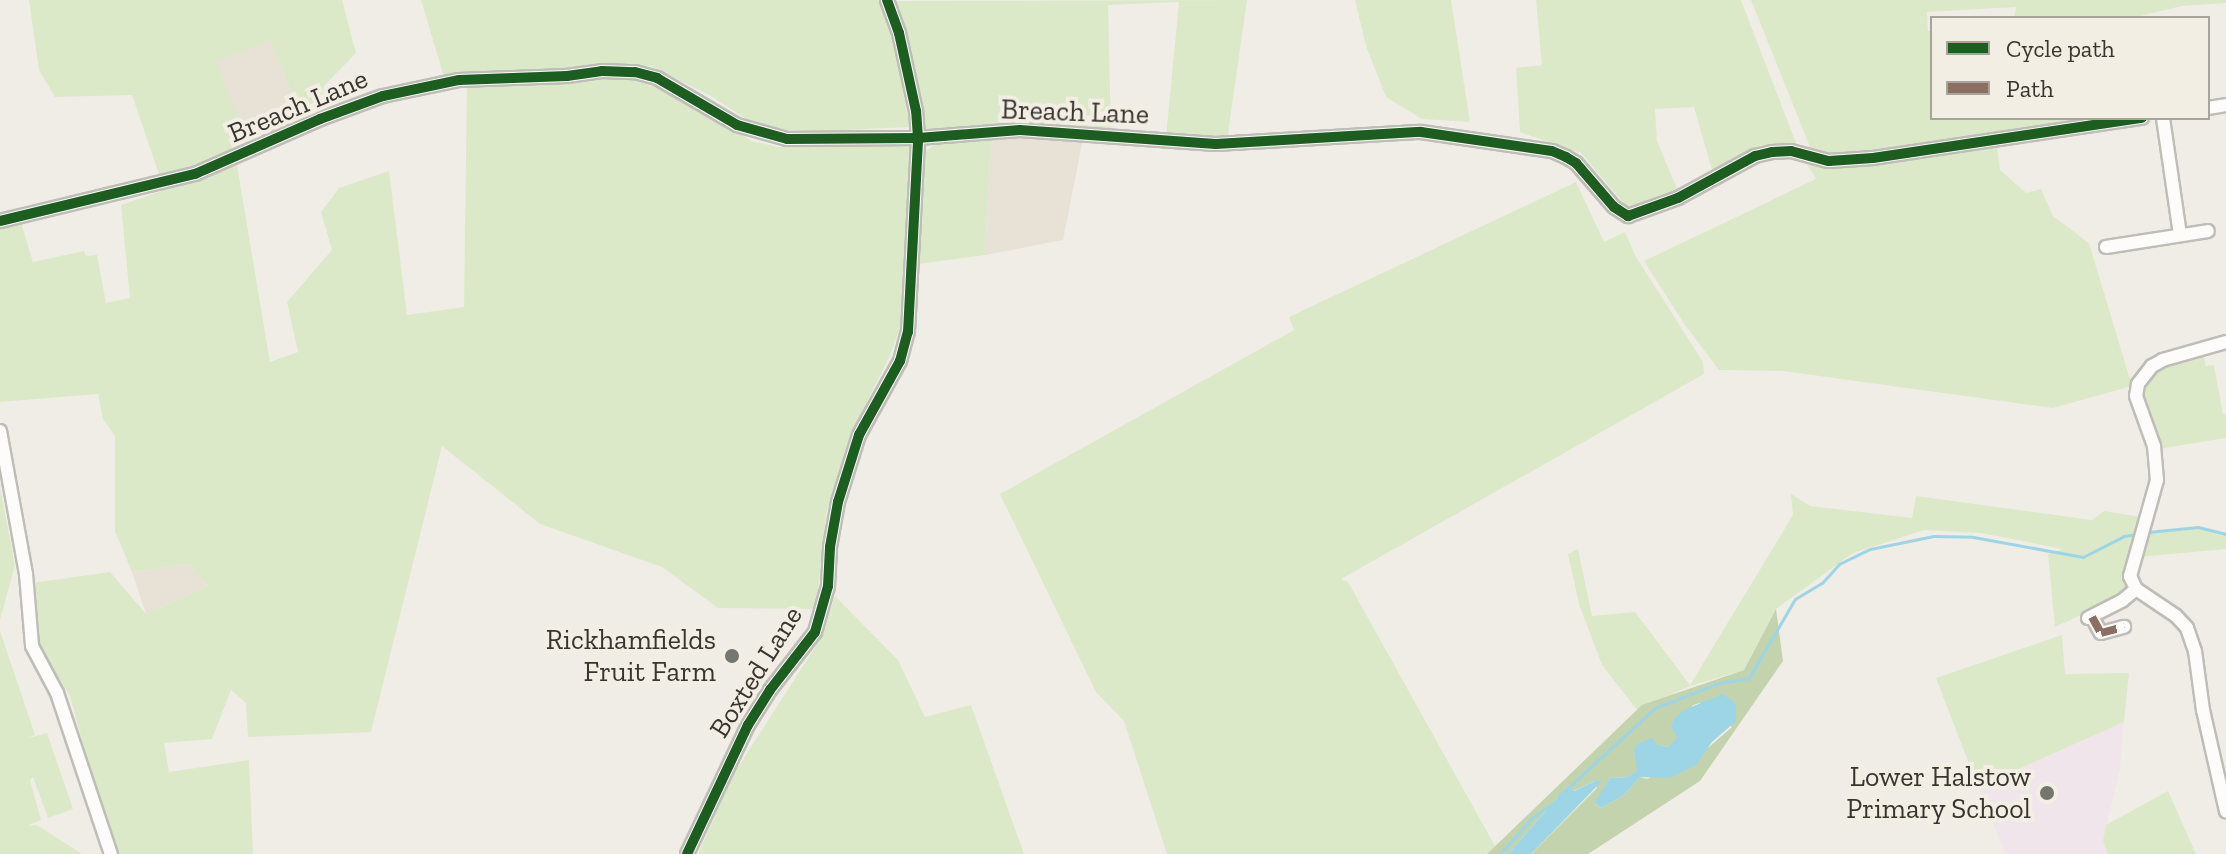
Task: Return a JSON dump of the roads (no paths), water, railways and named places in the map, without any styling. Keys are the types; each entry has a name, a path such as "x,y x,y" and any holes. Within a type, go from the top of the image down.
{"street":[{"name":"Boxted Lane","path":"687,854 748,725 770,690 815,632 823,612 838,502 859,435 900,361 908,332 918,138 899,33 887,0"},
{"name":"Breach Lane","path":"0,221 182,178 223,164 365,101 459,80 635,72 676,86 737,125 761,135 787,139 918,138 1020,130 1216,144 1421,132 1552,151 1576,163 1614,207 1628,216 1678,198 1755,156 1772,152 1791,151 1829,161 1873,158 2129,120"},
{"path":"2163,120 2180,235"},
{"path":"2106,247 2208,231"},
{"path":"2226,342 2163,360 2152,366 2138,384 2136,396 2154,446 2157,480 2130,576 2136,589 2176,616 2187,628 2195,651 2222,776 2226,811"},
{"path":"0,431 26,574 32,646 57,693 111,854"},
{"path":"2124,627 2101,633 2090,618 2136,589"}],"water":[{"path":"1723,694 1736,704 1736,721 1712,742 1696,765 1670,778 1640,777 1624,795 1601,808 1595,803 1610,778 1627,777 1637,771 1634,751 1637,744 1652,738 1656,744 1668,747 1677,738 1671,725 1676,717 1684,710"},
{"path":"1602,781 1531,854 1508,854 1567,787 1574,791"}],"waterway":[{"path":"2148,532 2198,527 2226,534"},
{"path":"1559,796 1655,708 1719,683 1749,678 1795,599 1822,583 1839,564 1870,549 1934,536 1973,537 2083,557 2124,536 2137,534"},
{"path":"1500,854 1532,818 1555,802"}],"place":[{"name":"Rickhamfields Fruit Farm","path":"732,656"},
{"name":"Lower Halstow Primary School","path":"2047,793"}]}
